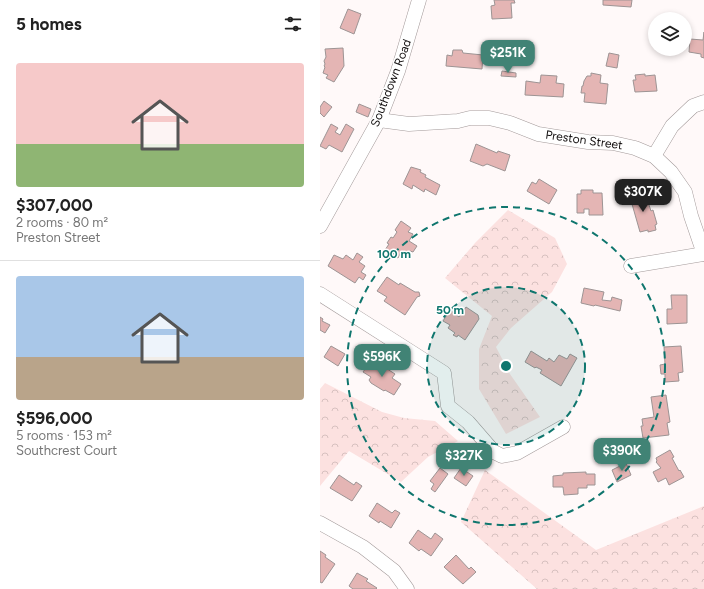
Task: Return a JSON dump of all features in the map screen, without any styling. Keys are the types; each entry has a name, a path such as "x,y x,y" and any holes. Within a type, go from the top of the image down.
{"street":[{"name":"Southdown Road","path":"320,226 379,120 398,71 419,0"},
{"path":"654,156 672,126 693,106 704,102"},
{"name":"Preston Street","path":"379,120 409,124 458,121 470,118 489,118 510,123 538,134 588,142 613,143 635,148 654,156 671,172 685,192 691,216 704,254"},
{"path":"630,266 704,254"},
{"path":"320,294 444,373 448,406 468,422 494,452 502,456 517,453 563,427"},
{"path":"320,523 363,547 394,571 407,589"}],"green space":[{"path":"508,210 555,238 567,264 552,292 511,328 496,347 510,374 540,417 506,434 479,389 479,349 492,316 445,278 475,243"},
{"path":"325,383 382,412 404,418 435,421 458,441 428,457 401,482 349,451 320,486 320,389"},
{"path":"485,470 596,550 704,506 704,589 537,589 461,522"}],"building":[{"path":"494,0 514,0 515,3 511,3 512,18 492,19 491,6 495,5"},
{"path":"603,0 632,0 631,7 603,5"},
{"path":"348,9 361,14 354,34 340,28"},
{"path":"704,32 704,58 701,57 701,54 692,52 692,39 703,40"},
{"path":"343,48 344,66 334,82 326,78 328,75 323,73 325,67 324,61 326,57 325,49"},
{"path":"453,50 462,50 463,53 483,55 482,69 446,66 447,55 452,56"},
{"path":"609,53 619,55 617,68 606,66"},
{"path":"502,71 516,73 516,77 501,76"},
{"path":"591,73 601,75 600,83 608,84 606,104 584,102 585,93 581,93 582,86 587,76 591,76"},
{"path":"645,74 645,76 655,75 657,91 635,92 633,80 636,80 635,75"},
{"path":"541,75 557,76 556,83 564,84 563,97 525,95 526,81 540,83"},
{"path":"324,101 332,107 324,117 320,113 320,107"},
{"path":"359,104 371,109 368,117 356,112"},
{"path":"331,124 338,128 335,132 340,135 346,124 354,129 342,152 329,145 326,149 320,146"},
{"path":"476,144 497,153 498,151 510,155 505,171 487,164 483,166 470,161"},
{"path":"411,167 421,170 420,172 426,175 425,177 440,185 436,195 425,189 424,192 413,185 412,189 403,184"},
{"path":"539,179 557,190 549,204 527,191 532,182 536,184"},
{"path":"581,190 593,190 593,193 602,193 603,215 589,215 589,209 584,209 584,213 577,213 577,194 581,194"},
{"path":"641,190 644,200 647,199 651,211 653,210 657,224 655,225 656,230 640,232 632,204 634,204 631,193"},
{"path":"401,221 411,228 408,232 413,234 409,241 417,246 413,252 410,251 407,256 401,252 398,258 385,250 391,237 393,238 397,232 395,230"},
{"path":"357,253 363,257 359,262 365,266 361,272 366,275 363,280 359,277 355,283 328,266 334,255 343,259 346,255 353,260"},
{"path":"387,277 399,285 400,283 415,292 419,292 420,296 417,297 405,315 384,301 387,297 377,291"},
{"path":"584,288 604,292 602,300 611,301 612,297 622,300 620,311 581,303"},
{"path":"671,295 687,295 687,323 667,324 667,309 672,309"},
{"path":"466,307 478,315 479,319 465,340 458,335 457,337 453,335 455,333 448,328 450,325 443,321 450,310 459,317"},
{"path":"320,317 323,319 322,321 330,325 325,333 320,330"},
{"path":"331,346 345,354 338,366 324,357"},
{"path":"681,346 683,372 678,373 679,381 665,382 665,374 661,374 660,365 665,364 664,347"},
{"path":"531,351 547,361 549,358 554,362 559,355 567,359 570,354 577,358 561,386 540,373 542,370 525,362"},
{"path":"371,361 377,365 378,363 395,374 392,378 401,384 394,395 371,383 369,380 371,377 363,372"},
{"path":"666,395 670,422 667,423 669,435 643,438 641,426 643,426 642,419 654,417 651,397"},
{"path":"670,450 674,457 672,458 684,477 669,485 666,478 658,482 653,472 661,468 656,462 656,458"},
{"path":"626,463 631,475 617,482 612,470"},
{"path":"440,468 448,474 435,492 431,489 434,484 430,481"},
{"path":"461,468 473,476 466,486 454,478"},
{"path":"586,472 586,474 595,474 595,485 587,485 587,488 578,488 578,494 564,495 563,487 553,487 553,476 563,475 563,473"},
{"path":"339,475 354,485 356,482 362,486 352,501 330,488"},
{"path":"377,503 392,513 395,510 400,513 391,528 380,521 379,523 369,516"},
{"path":"418,530 431,539 435,533 443,539 431,556 421,549 419,551 409,543"},
{"path":"320,551 326,555 325,557 335,564 322,583 320,582"},
{"path":"456,555 469,569 471,567 476,572 463,584 444,567"},
{"path":"357,573 368,579 366,581 377,588 353,589 349,586"}]}
